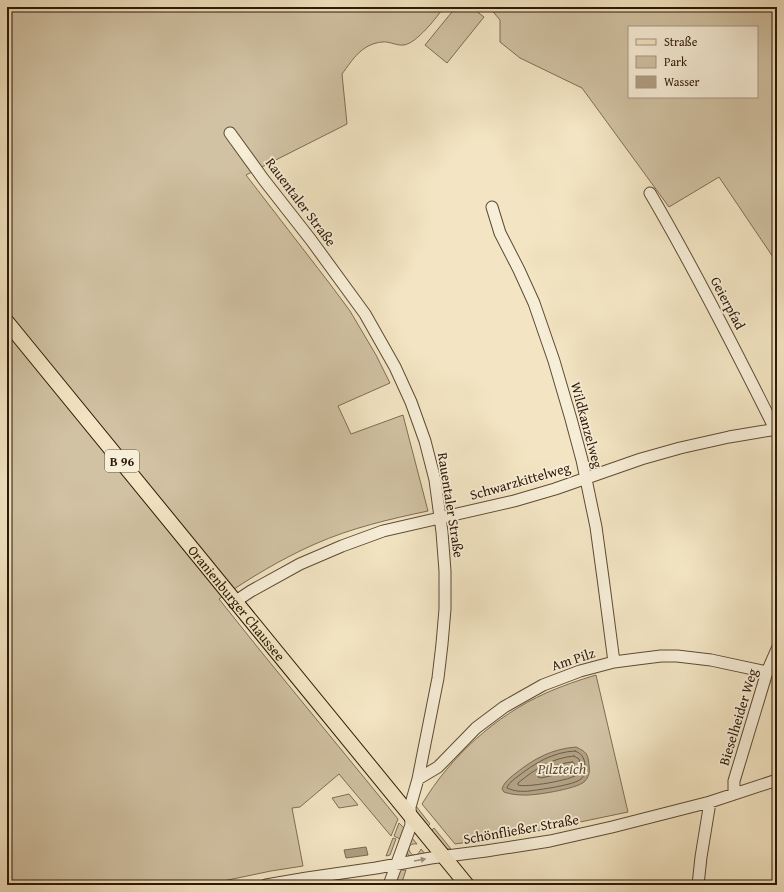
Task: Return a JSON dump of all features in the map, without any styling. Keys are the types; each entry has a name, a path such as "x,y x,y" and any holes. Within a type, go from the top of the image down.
{"main road":[{"name":"Oranienburger Chaussee","path":"7,322 467,885"}],"street":[{"name":"Rauentaler Straße","path":"230,133 365,314 392,362 411,402 425,441 435,480 445,571 446,609 438,678 418,779 410,807 411,824 389,885"},
{"name":"Geierpfad","path":"650,193 681,246 720,319 775,429"},
{"name":"Wildkanzelweg","path":"492,207 500,233 534,303 558,373 571,420 586,478 596,527 614,662"},
{"name":"Schwarzkittelweg","path":"236,601 300,564 342,546 383,531 514,501 680,448 775,429"},
{"name":"Bieselheider Weg","path":"734,794 734,781 767,672 777,649"},
{"name":"Am Pilz","path":"418,779 438,767 476,728 516,699 556,679 584,669 614,662 677,656 711,660 767,672"},
{"name":"Schönfließer Straße","path":"266,885 550,841 710,802 777,780"},
{"path":"698,885 710,802"}],"green space":[{"path":"7,7 444,7 437,17 415,40 404,45 385,42 375,43 363,49 354,58 342,74 347,124 246,175 350,311 376,355 390,383 338,406 351,434 403,415 428,511 385,521 329,538 266,569 219,599 398,819 391,836 339,774 300,807 292,808 303,866 204,885 7,885"},
{"path":"456,7 471,7 484,17 447,63 425,45"},
{"path":"489,7 777,7 777,263 719,177 669,207 582,88 520,58 500,42 500,20"},
{"path":"596,675 628,812 518,835 455,844 422,804 446,770 476,739 509,713 546,693"},
{"path":"349,794 358,805 339,808 332,798"},
{"path":"416,806 430,824 427,827 415,813"},
{"path":"399,823 404,828 400,839 394,836"},
{"path":"434,828 451,849 446,849 431,831"},
{"path":"393,838 396,839 390,855 386,856"},
{"path":"412,838 417,844 412,844 409,846 410,852 415,855 418,854 421,849 426,855 412,857 408,855 407,850"},
{"path":"400,870 406,870 401,885 394,885"}],"water":[{"name":"Pilzteich","path":"576,747 586,753 589,768 587,778 579,785 554,792 528,795 518,795 504,792 502,789 504,784 510,778 544,755 567,748"},
{"path":"366,847 368,855 346,858 344,850"}]}
